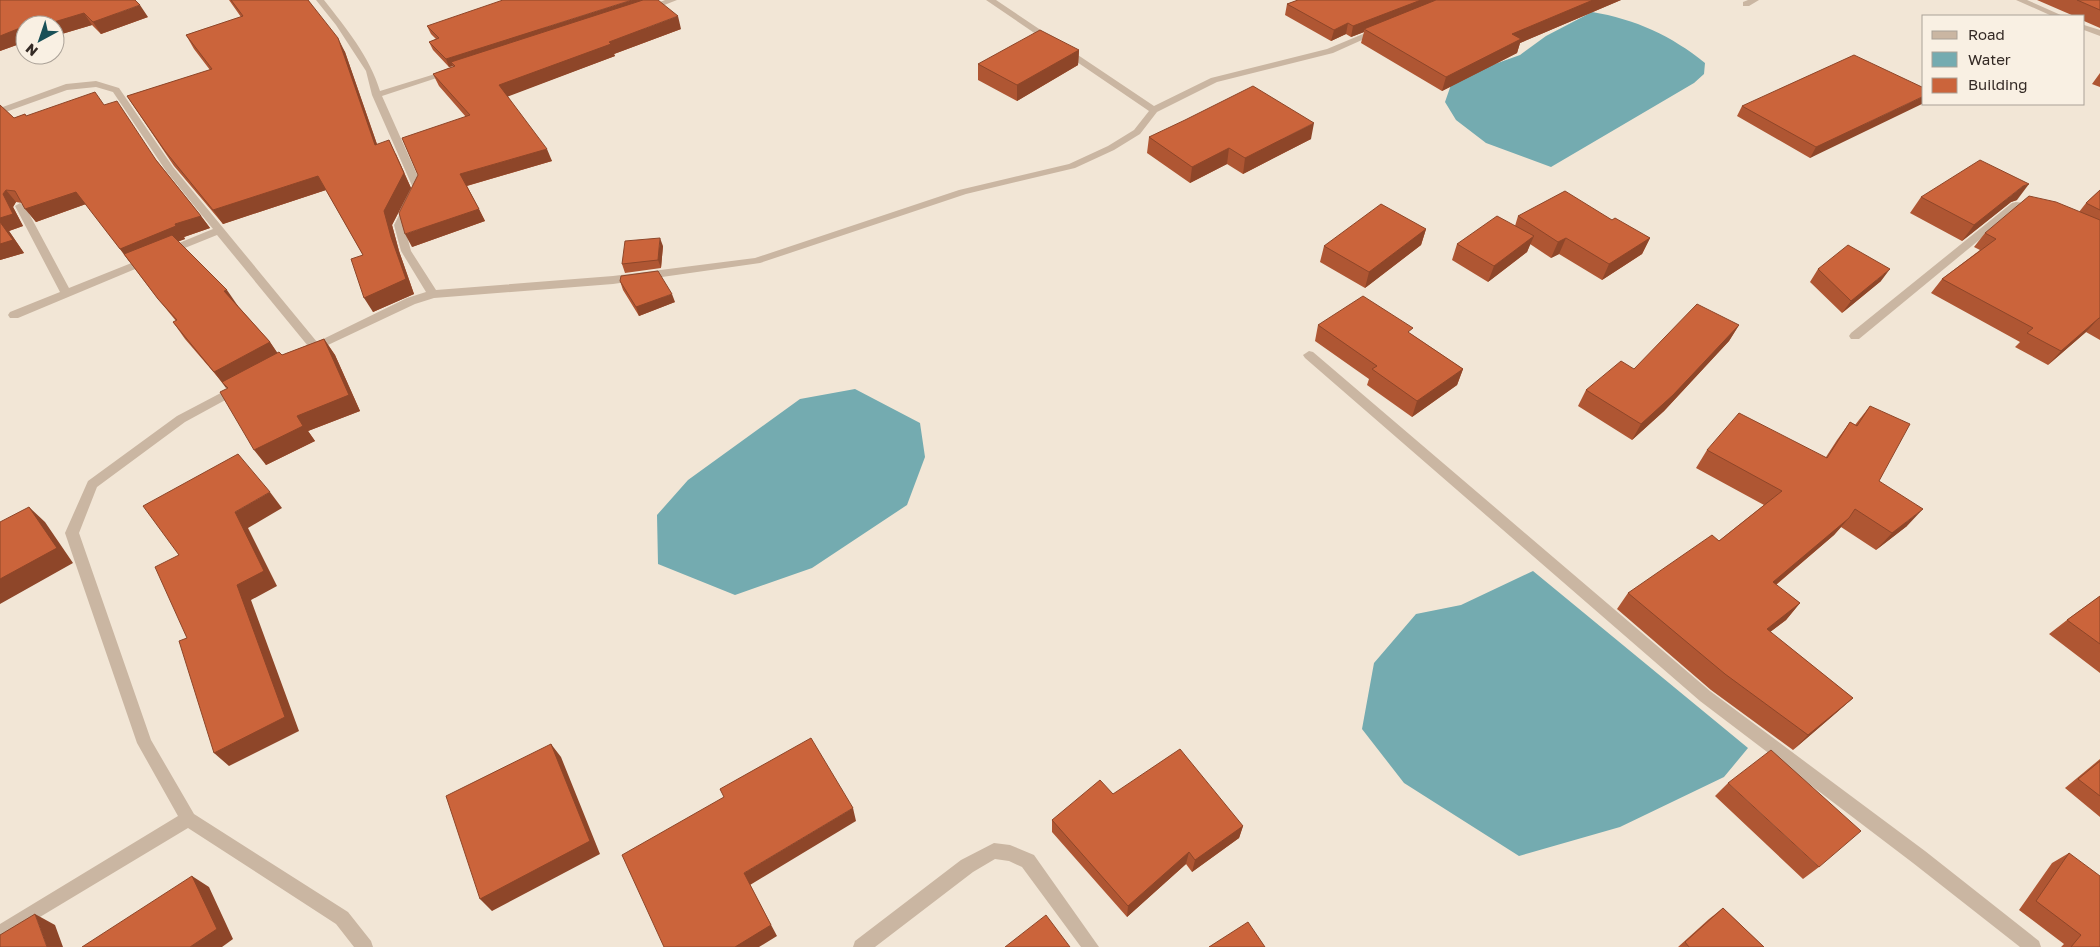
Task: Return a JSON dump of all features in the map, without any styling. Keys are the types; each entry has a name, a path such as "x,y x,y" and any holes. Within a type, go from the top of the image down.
{"street":[{"path":"320,0 339,24 370,71 377,95 418,188 399,225 406,251 433,294"},
{"path":"636,12 673,0"},
{"path":"990,0 1108,77 1130,95 1154,110"},
{"path":"1746,4 1755,0"},
{"path":"2021,0 2057,15"},
{"path":"2085,26 2100,33"},
{"path":"298,356 315,346 411,301 433,294 613,280 756,261 963,192 1072,166 1111,148 1137,132 1154,110 1214,80 1330,51 1384,29"},
{"path":"377,95 460,68"},
{"path":"0,111 66,87 96,84 116,90 169,169 315,346"},
{"path":"1855,336 2016,205 2027,205 2044,210"},
{"path":"20,206 66,294"},
{"path":"14,315 220,230"},
{"path":"1309,355 1705,696 1919,857 2033,947"},
{"path":"248,383 180,419 92,484 72,533 144,743 188,819 342,918 365,947"},
{"path":"0,933 188,819"},
{"path":"860,947 967,866 994,851 1010,853 1028,861 1091,947"}],"water":[{"path":"1592,12 1638,24 1666,37 1705,63 1704,74 1694,83 1551,167 1486,143 1456,120 1445,102 1453,79 1520,55 1546,36"},
{"path":"855,389 920,423 925,457 907,505 812,568 735,595 658,564 657,515 688,480 800,399"},
{"path":"1533,571 1748,748 1724,777 1620,827 1519,856 1404,783 1362,729 1374,663 1416,614 1461,605"}],"building":[{"path":"0,0 135,0 140,5 93,22 84,13 65,19 65,15 15,15 15,30 0,36"},
{"path":"231,0 308,0 338,38 375,145 389,140 404,173 384,211 406,279 364,298 351,259 363,255 318,176 213,210 165,151 127,96 212,69 186,35 243,16"},
{"path":"503,0 632,0 446,59 429,42 439,38 427,26"},
{"path":"643,0 658,0 678,16 609,42 611,44 499,85 547,149 460,174 479,209 405,234 399,213 418,175 402,138 470,115 433,74 455,66 451,62"},
{"path":"1298,0 1421,0 1353,26 1348,23 1334,30 1287,4"},
{"path":"1436,0 1593,0 1512,34 1521,39 1446,77 1364,29"},
{"path":"2077,0 2100,0 2100,10"},
{"path":"1040,30 1079,50 1017,85 978,64"},
{"path":"1854,55 1922,87 1922,97 1816,147 1742,106"},
{"path":"1253,86 1314,123 1245,158 1229,148 1192,167 1149,137 1185,120"},
{"path":"95,92 104,105 117,101 156,160 201,216 175,224 176,226 120,249 76,192 25,209 15,191 6,190 3,194 13,214 0,218 0,105 14,118 25,114 26,116"},
{"path":"1980,160 2029,184 2023,186 1974,225 1921,197"},
{"path":"2100,190 2100,210 2086,203"},
{"path":"1565,191 1612,220 1615,218 1650,238 1609,264 1566,238 1558,242 1518,216"},
{"path":"2029,196 2056,202 2100,220 2100,318 2061,351 2027,333 2033,328 1942,279 1996,239 1985,233"},
{"path":"1381,204 1426,229 1369,272 1324,246"},
{"path":"1497,216 1534,236 1494,266 1457,244"},
{"path":"0,222 13,240 0,244"},
{"path":"172,235 227,290 224,291 270,342 214,372 173,322 177,320 158,299 124,254"},
{"path":"660,238 658,260 622,264 625,241"},
{"path":"1848,245 1890,269 1851,301 1818,269"},
{"path":"658,271 672,294 636,307 620,281 621,276"},
{"path":"1363,296 1413,328 1408,332 1463,369 1417,401 1372,369 1377,366 1318,325"},
{"path":"1697,304 1739,325 1673,395 1641,424 1586,390 1621,361 1634,369"},
{"path":"324,339 349,395 297,416 303,426 254,450 220,392 228,388 222,382 279,352 282,355"},
{"path":"1870,406 1910,424 1879,481 1923,509 1892,533 1855,509 1849,518 1773,582 1800,603 1767,629 1853,698 1808,735 1725,674 1628,593 1712,535 1719,541 1782,491 1707,450 1739,413 1827,458 1850,422 1857,426"},
{"path":"238,454 270,492 235,512 264,571 237,585 285,717 214,753 179,641 187,638 155,567 179,555 143,506"},
{"path":"29,507 57,548 0,579 0,522"},
{"path":"2100,596 2100,644 2067,620"},
{"path":"811,738 853,808 744,873 771,925 735,947 664,947 622,855 724,797 720,789"},
{"path":"551,744 590,841 480,899 446,796"},
{"path":"1180,749 1243,826 1195,860 1189,852 1128,906 1052,820 1100,780 1113,794"},
{"path":"1771,750 1861,831 1819,867 1728,783"},
{"path":"2100,761 2100,796 2078,779"},
{"path":"2069,853 2100,876 2100,947 2071,947 2081,935 2036,901"},
{"path":"192,876 217,929 190,947 82,947"},
{"path":"1723,908 1764,947 1689,947 1685,942"},
{"path":"35,914 47,947 0,947 0,935"},
{"path":"1046,915 1070,947 1005,947"},
{"path":"1248,922 1265,947 1209,947"}]}
